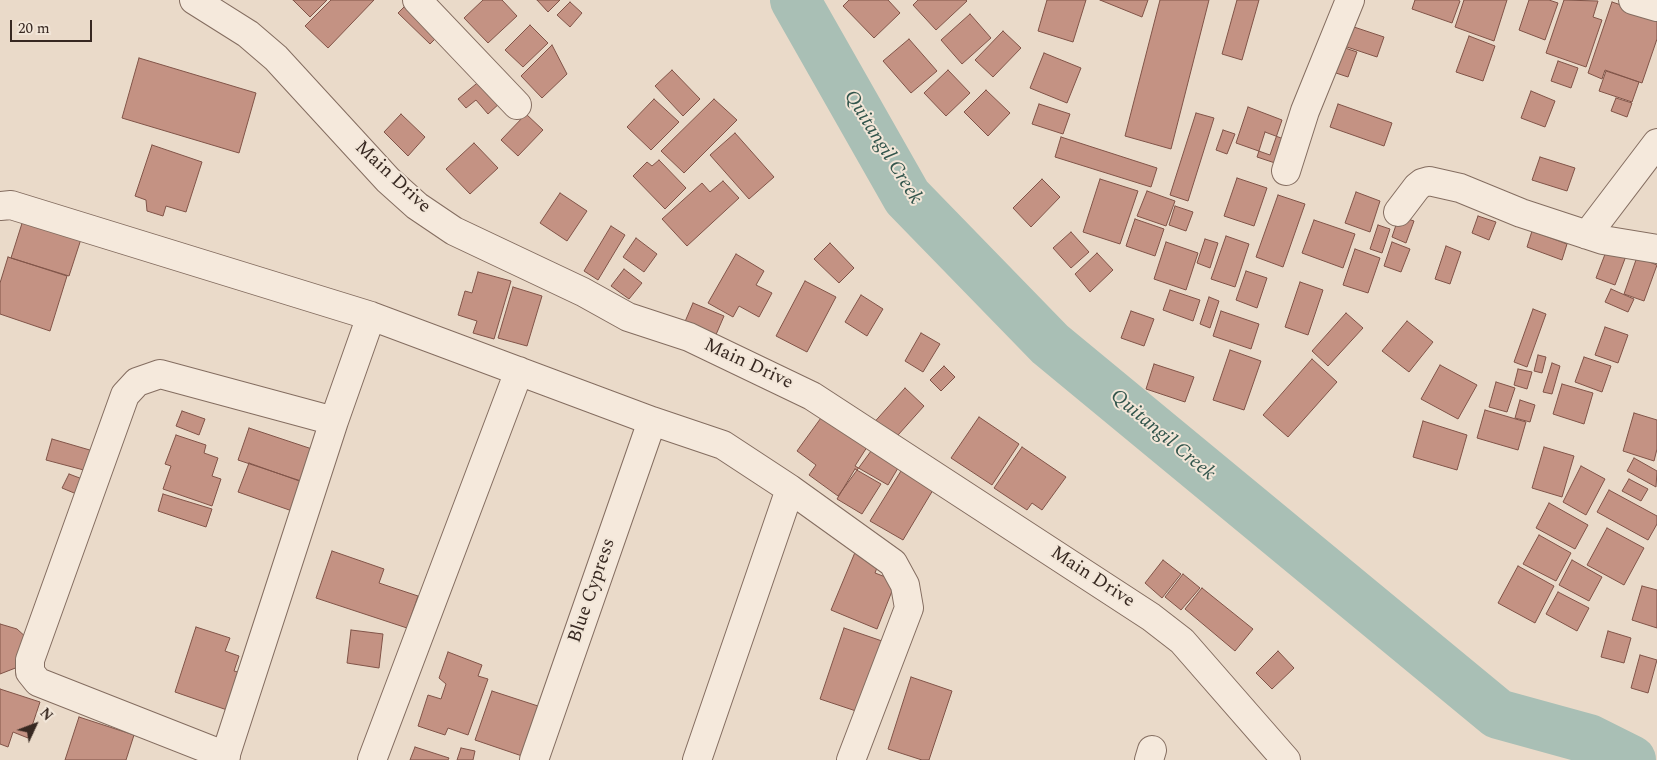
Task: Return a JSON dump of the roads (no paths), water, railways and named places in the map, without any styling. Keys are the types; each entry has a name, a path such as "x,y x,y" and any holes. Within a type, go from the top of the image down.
{"street":[{"name":"Main Drive","path":"194,0 248,34 276,58 388,180 416,206 454,231 583,292 628,317 689,337 812,396 1152,617 1182,641 1286,760"},
{"path":"417,0 517,105"},
{"path":"1286,171 1306,111 1350,0"},
{"path":"1633,0 1657,7"},
{"path":"1587,235 1657,143"},
{"path":"1398,212 1417,187 1429,181 1460,188 1521,213 1587,235 1634,246 1657,249"},
{"path":"0,206 10,205 371,316 652,421 723,445 790,489 893,563 904,585 909,608 851,760"},
{"path":"334,421 160,374 137,382 125,395 30,660 30,672 38,682 225,758 334,421 371,316"},
{"path":"372,760 519,372"},
{"name":"Blue Cypress","path":"534,760 652,421"},
{"path":"697,760 790,489"}],"waterway":[{"name":"Quitangil Creek","path":"795,0 907,197 1050,344 1498,714 1589,739 1631,760"}]}
